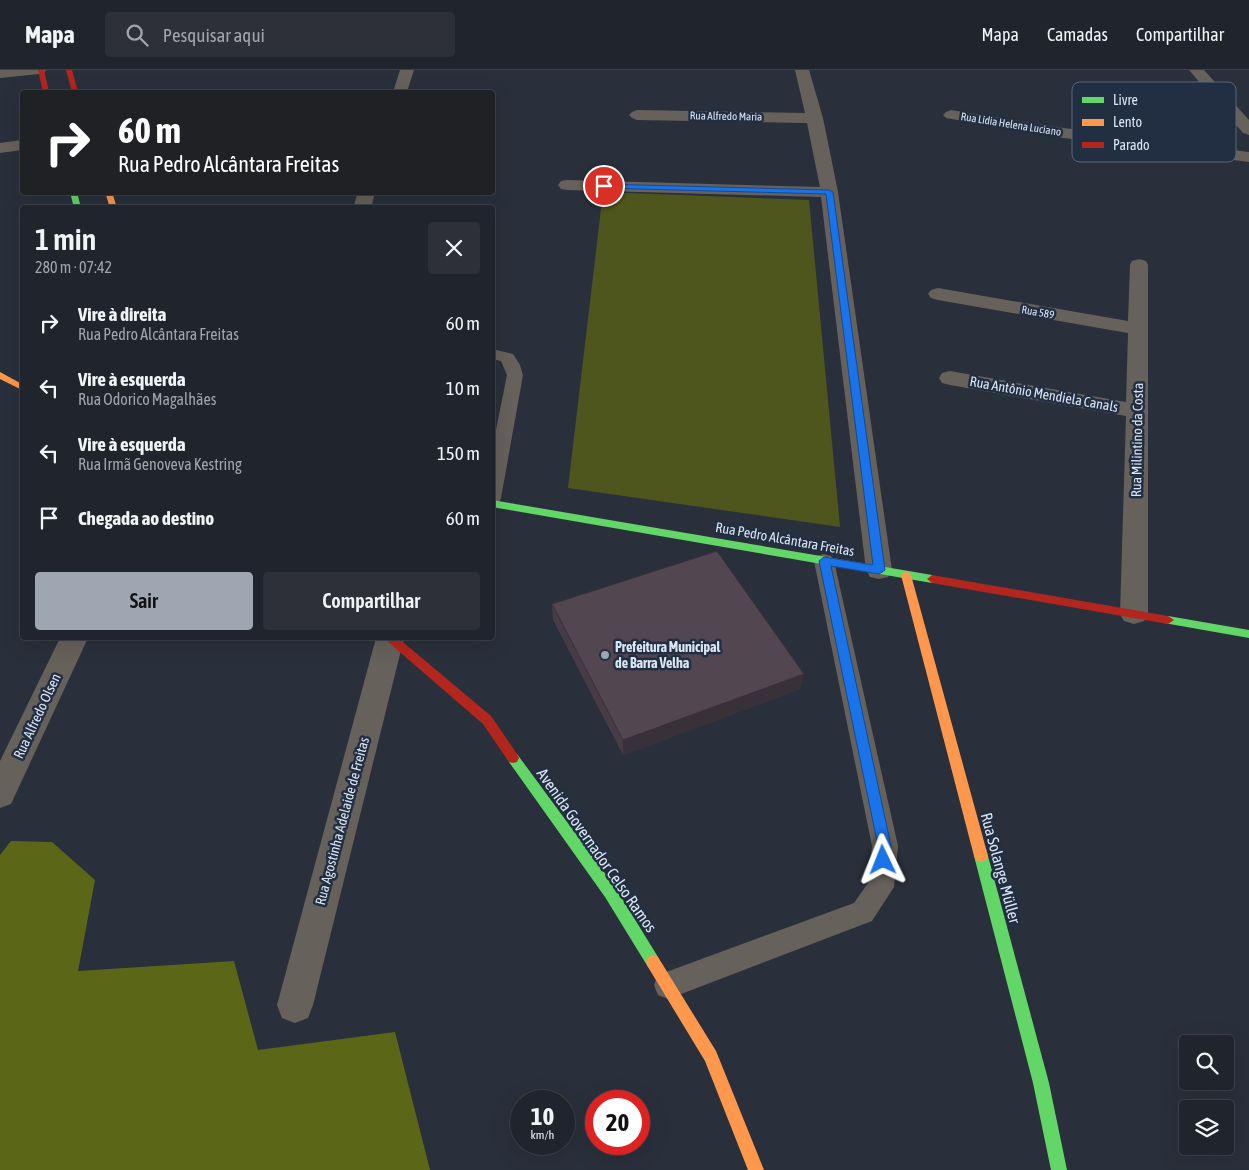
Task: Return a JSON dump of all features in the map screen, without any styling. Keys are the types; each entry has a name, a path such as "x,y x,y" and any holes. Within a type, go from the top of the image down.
{"street":[{"path":"0,74 40,70 45,90"},
{"path":"69,70 74,90"},
{"path":"401,90 407,70"},
{"path":"802,70 815,118 829,192 879,570"},
{"path":"1196,70 1208,82"},
{"name":"Rua Alfredo Maria","path":"637,115 815,118"},
{"name":"Rua Lídia Helena Luciano","path":"951,115 1072,134"},
{"path":"1244,118 1249,130"},
{"path":"0,148 20,145"},
{"name":"Rua Lídia Helena Luciano","path":"1236,155 1249,157"},
{"path":"567,185 829,192"},
{"name":"Rua Milintino da Costa","path":"1134,614 1139,265"},
{"name":"Rua 589","path":"938,294 1138,329"},
{"path":"0,375 20,386"},
{"name":"Rua Antônio Mendiela Canals","path":"950,378 1137,411"},
{"name":"Rua Pedro Alcântara Freitas","path":"495,504 1249,634"},
{"name":"Rua Solange Müller","path":"906,575 1042,1083 1060,1170"},
{"name":"Rua Alfredo Olsen","path":"0,794 73,640"},
{"name":"Rua Agostinha Adelaide de Freitas","path":"294,1005 389,640"},
{"name":"Avenida Governador Celso Ramos","path":"392,640 487,720 538,795 610,892 711,1056 756,1170"}],"lane":[{"path":"495,355 507,357 515,375 510,414 495,484"},
{"path":"668,986 864,912 881,887 885,846 824,561"}],"green space":[{"path":"603,192 809,200 840,527 568,488"},
{"path":"11,841 52,842 95,880 78,971 234,961 258,1050 395,1032 430,1170 0,1170 0,855"}],"building":[{"name":"Prefeitura Municipal de Barra Velha","path":"717,551 804,674 623,740 552,604"}],"traffic: fast":[{"path":"74,195 77,205"},
{"path":"495,504 932,579"},
{"path":"1168,620 1249,634"},
{"path":"513,758 610,892 653,962"},
{"path":"981,856 1041,1083 1059,1170"}],"traffic: slow":[{"path":"109,195 113,205"},
{"path":"0,375 20,386"},
{"path":"906,575 981,856"},
{"path":"653,962 711,1056 756,1170"}],"traffic: jam":[{"path":"41,70 46,90"},
{"path":"69,70 74,90"},
{"path":"932,579 1168,620"},
{"path":"393,640 487,720 513,758"}],"place":[{"name":"Prefeitura Municipal de Barra Velha","path":"605,655"}],"route":[{"path":"604,186 829,192 879,570 824,561 885,846 883,860"}]}
